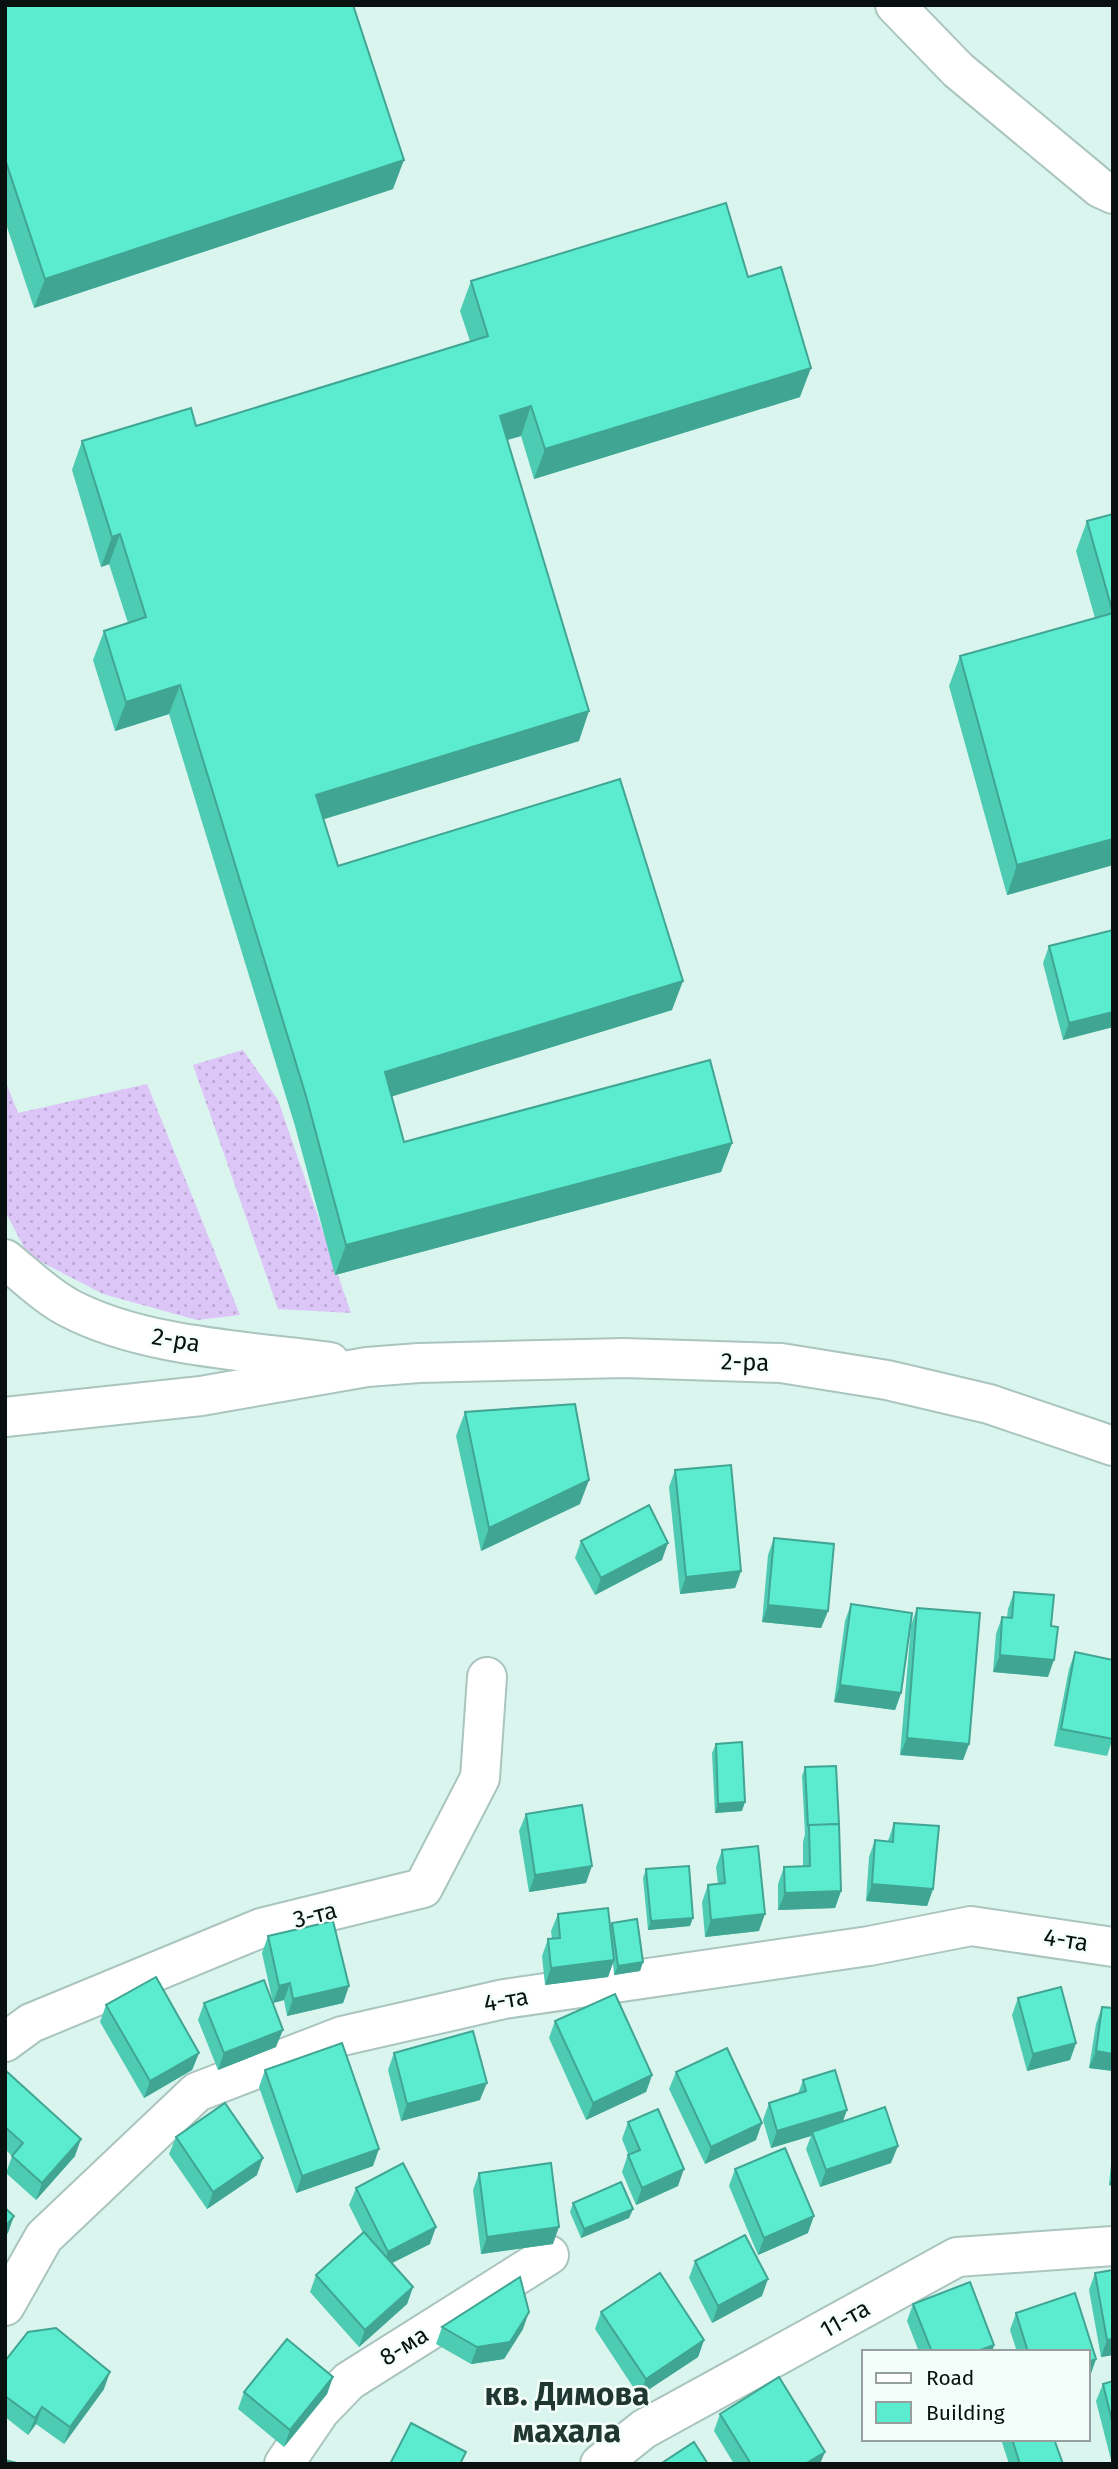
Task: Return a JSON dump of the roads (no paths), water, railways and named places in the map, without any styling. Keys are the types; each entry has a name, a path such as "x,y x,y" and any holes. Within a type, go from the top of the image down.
{"street":[{"path":"895,5 958,70 1100,188 1113,194"},
{"name":"2-ра","path":"5,1259 68,1308 122,1329 167,1340 367,1367"},
{"name":"2-ра","path":"5,1418 201,1396 367,1367 624,1357 781,1363 887,1380 989,1404 1113,1446"},
{"name":"3-та","path":"5,2042 31,2023 261,1928 423,1888 480,1778 488,1677"},
{"name":"4-та","path":"5,2306 44,2237 197,2092 342,2036 504,1999 869,1946 971,1926 1113,1947"},
{"name":"11-та","path":"600,2464 644,2429 957,2257 1113,2246"},
{"name":"8-ма","path":"284,2464 320,2411 349,2381 549,2255"}],"district":[{"name":"кв. Димова махала","path":"567,2412"}]}
